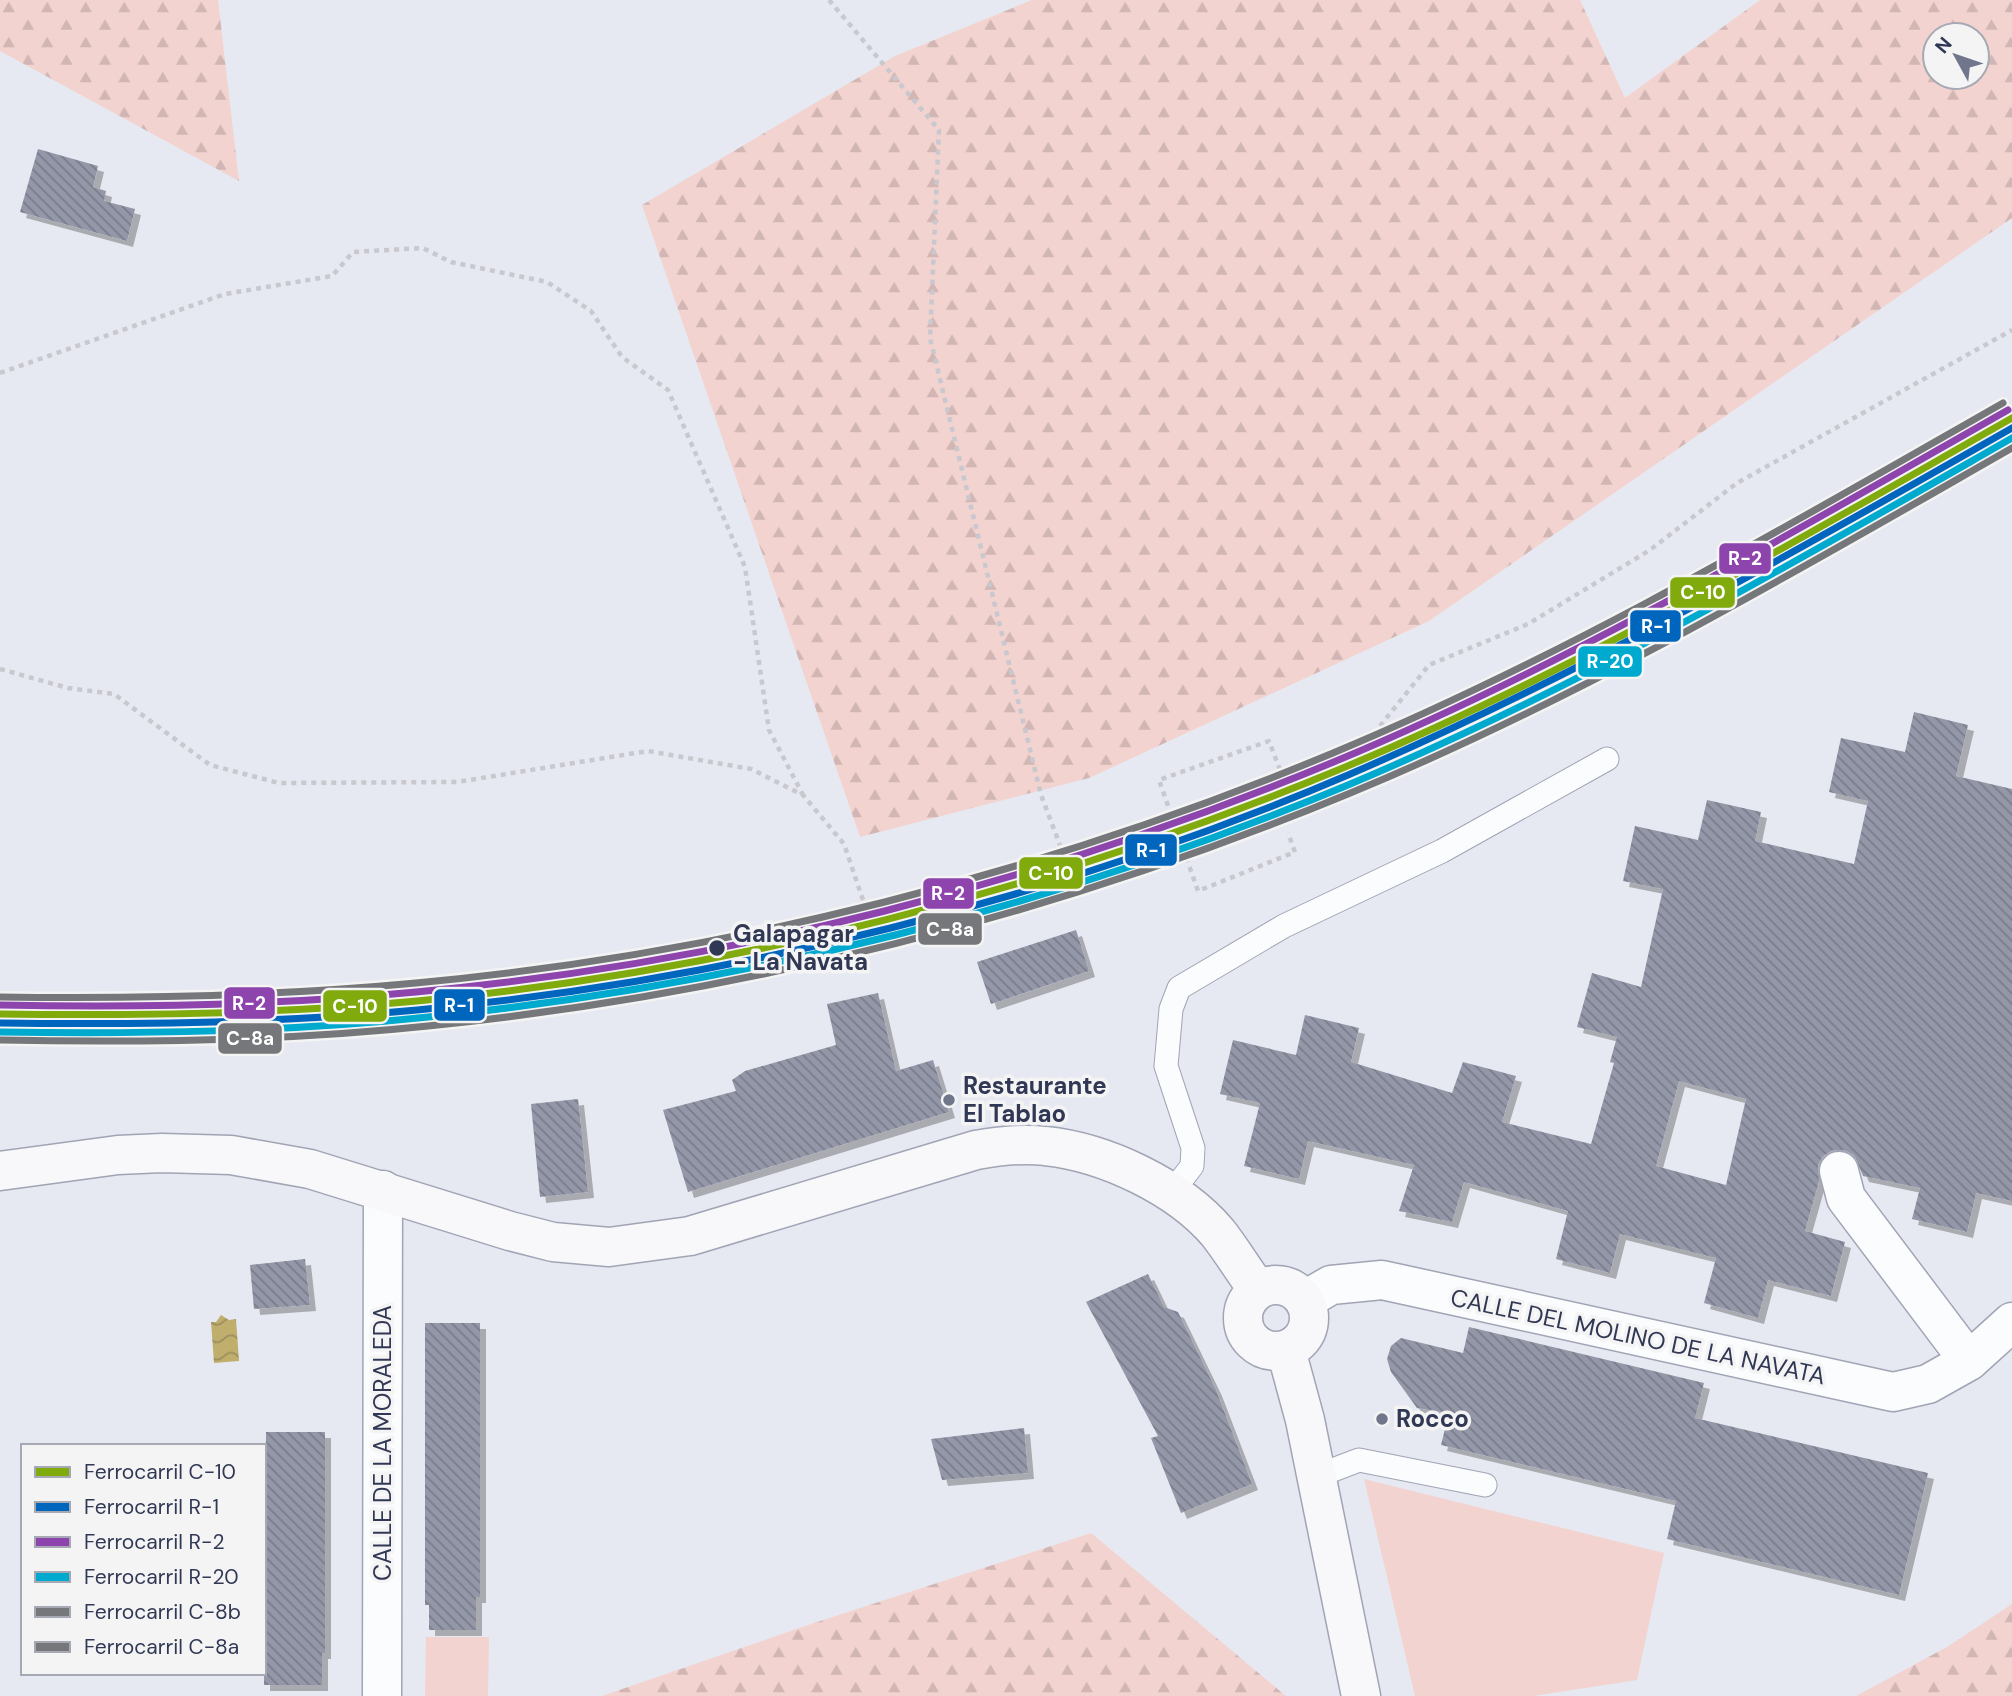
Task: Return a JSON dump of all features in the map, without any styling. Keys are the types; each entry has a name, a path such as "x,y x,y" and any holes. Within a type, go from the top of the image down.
{"main road":[{"path":"0,1171 118,1155 204,1153 284,1163 553,1242 609,1247 690,1236 976,1150 1001,1146 1044,1145 1072,1150 1123,1167 1172,1192 1217,1233 1258,1290"},
{"path":"1268,1285 1289,1287 1305,1300 1310,1320 1308,1330 1295,1346 1275,1352 1265,1350 1248,1337 1244,1327 1244,1306 1258,1290 1268,1285"},
{"path":"1286,1350 1305,1420 1361,1696"}],"street":[{"path":"1839,1171 1846,1198 1969,1361"},
{"name":"CALLE DE LA MORALEDA","path":"382,1696 383,1190"},
{"name":"CALLE DEL MOLINO DE LA NAVATA","path":"1305,1300 1331,1285 1382,1280 1893,1392 1928,1384 1969,1361 2012,1322"}],"lane":[{"path":"1172,1192 1192,1166 1194,1148 1166,1066 1171,1009 1179,988 1284,926 1442,851 1607,759"},
{"path":"1317,1476 1359,1460 1485,1485"}],"path":[{"path":"829,0 939,130 930,338 1041,795 1060,845"},
{"path":"0,373 225,294 332,276 353,252 423,248 451,262 547,282 591,311 622,357 668,390 745,567 769,730 803,794 844,844 863,900"},
{"path":"1380,726 1429,665 1528,624 1650,550 1737,483 2012,330"},
{"path":"0,669 68,688 114,694 210,765 279,783 457,782 648,751 751,769 803,794"},
{"path":"1280,770 1269,741 1159,780 1198,891 1295,852 1287,832"}],"green space":[{"path":"0,0 218,0 239,181 0,51"},
{"path":"1032,0 1580,0 1625,98 1760,0 2012,0 2012,218 1429,621 1089,778 860,837 642,205 895,56"},
{"path":"1364,1479 1664,1553 1637,1680 1533,1696 1415,1696"},
{"path":"1091,1533 1286,1696 602,1696 811,1624"},
{"path":"2012,1604 2012,1696 1856,1696 1947,1647"},
{"path":"426,1637 489,1637 488,1696 425,1696"}],"water":[{"path":"221,1315 229,1320 236,1319 239,1361 214,1363 211,1322 216,1322"}],"building":[{"path":"38,149 98,166 93,187 106,191 104,201 135,209 127,241 20,212"},
{"path":"1914,712 1968,725 1956,776 2012,789 2012,1201 1976,1193 1967,1232 1912,1219 1920,1188 1863,1176 1854,1155 1844,1150 1833,1150 1823,1156 1818,1165 1819,1181 1805,1231 1845,1242 1831,1296 1768,1280 1758,1318 1704,1303 1716,1258 1620,1234 1610,1273 1556,1259 1568,1211 1464,1182 1452,1222 1399,1211 1414,1165 1308,1141 1299,1179 1244,1166 1260,1103 1220,1094 1233,1040 1296,1055 1305,1015 1359,1028 1351,1062 1452,1093 1463,1062 1516,1076 1502,1122 1591,1144 1614,1063 1610,1062 1617,1037 1577,1027 1592,973 1641,987 1663,889 1623,881 1635,826 1698,840 1707,800 1761,812 1755,841 1854,864 1868,801 1829,792 1841,738 1905,752","holes":["1679,1081 1746,1099 1726,1185 1656,1166"]},
{"path":"1076,930 1089,971 991,1004 977,962"},
{"path":"878,993 896,1071 933,1060 949,1112 688,1192 663,1110 736,1091 732,1080 745,1071 836,1045 827,1004"},
{"path":"578,1099 588,1192 540,1197 531,1104"},
{"path":"305,1259 310,1305 254,1309 250,1265"},
{"path":"1148,1274 1164,1307 1178,1312 1216,1390 1252,1484 1181,1513 1151,1438 1158,1436 1086,1302"},
{"path":"425,1323 480,1323 480,1597 476,1597 476,1630 429,1630 429,1605 425,1605"},
{"path":"1469,1327 1704,1383 1695,1418 1928,1473 1899,1595 1667,1539 1676,1501 1441,1445 1449,1413 1417,1408 1391,1372 1387,1359 1391,1346 1401,1338 1463,1353"},
{"path":"1024,1428 1028,1473 942,1480 931,1439"},
{"path":"266,1432 325,1432 325,1653 322,1653 322,1685 264,1685"}],"rail line":[{"name":"C-8b","path":"0,997 260,994 416,983 533,970 650,952 767,929 998,871 1111,836 1223,796 1420,715 1590,633 1839,497 2003,403"},
{"name":"R-2","path":"0,1005 156,1006 260,1003 416,992 534,979 652,961 769,938 1000,880 1226,804 1423,723 1508,683 1677,596 2008,410"},
{"name":"C-10","path":"0,1014 156,1014 313,1009 417,1001 535,987 770,947 886,920 1001,888 1115,853 1228,813 1338,770 1512,692 1681,604 2012,418"},
{"name":"R-1","path":"0,1023 156,1023 313,1018 535,997 773,955 892,928 1009,896 1125,860 1238,819 1434,737 1685,611 2012,428"},
{"name":"R-20","path":"0,1032 107,1033 268,1029 375,1022 546,1003 780,962 1011,904 1238,829 1434,747 1685,622 2012,438"},
{"name":"C-8a","path":"0,1040 161,1041 268,1038 375,1031 546,1012 780,970 1011,912 1125,877 1237,837 1434,757 1685,632 2012,448"}],"place":[{"name":"Galapagar - La Navata","path":"717,948"},
{"name":"Restaurante El Tablao","path":"949,1100"},
{"name":"Rocco","path":"1382,1419"}]}
